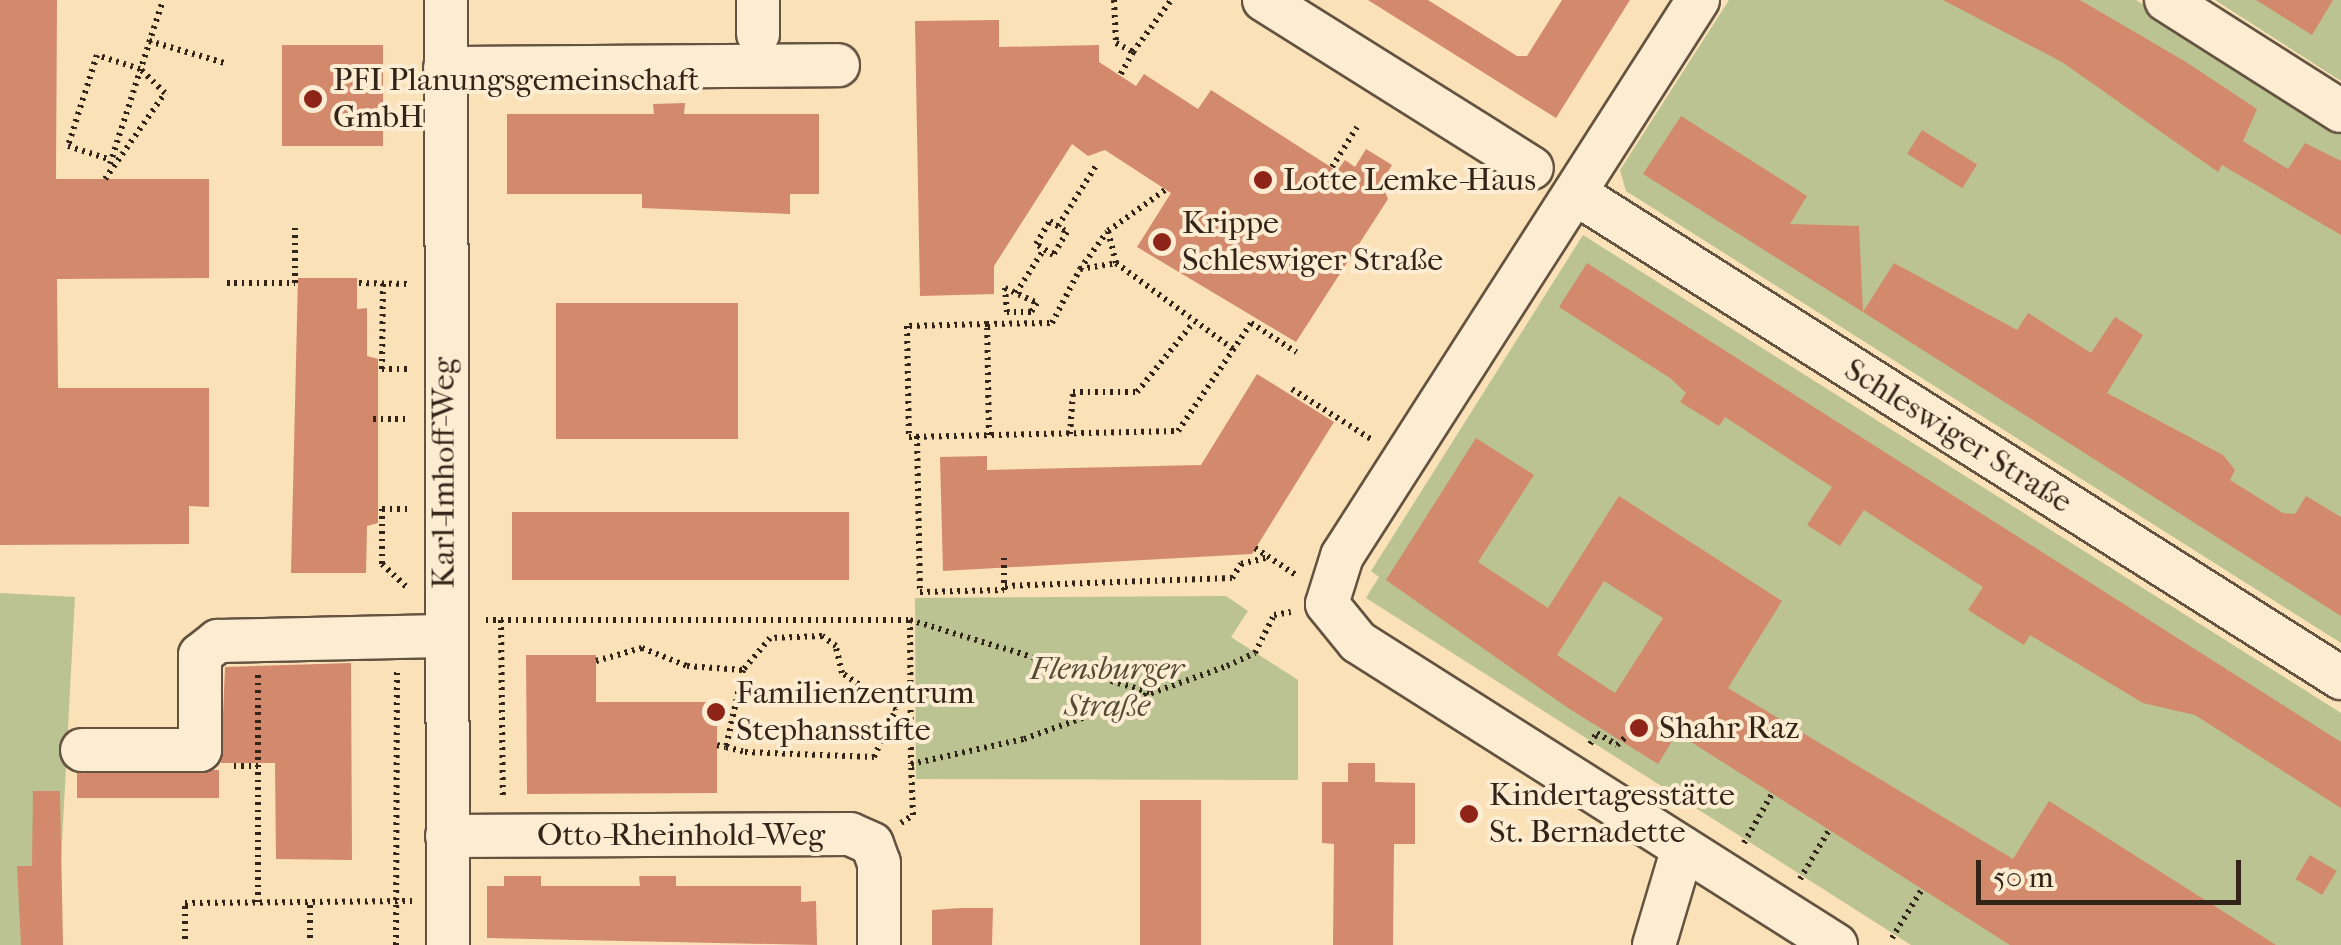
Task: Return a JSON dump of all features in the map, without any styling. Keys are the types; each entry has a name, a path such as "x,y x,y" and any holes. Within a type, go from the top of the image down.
{"street":[{"name":"Karl-Imhoff-Weg","path":"446,0 444,636 448,945"},
{"path":"1264,0 1532,168"},
{"path":"1698,0 1405,460 1342,556 1312,590 1358,642 1836,945"},
{"path":"2166,0 2341,111"},
{"path":"445,68 838,65"},
{"name":"Schleswiger Straße","path":"1575,193 2341,678"},
{"path":"82,750 200,750 200,655 218,641 444,636"},
{"name":"Otto-Rheinhold-Weg","path":"447,836 850,834 872,844 879,864 879,945"},
{"path":"1654,945 1683,848"}],"path":[{"path":"111,160 68,146 97,56 140,69 165,93 105,179 140,69 149,41 163,0"},
{"path":"1114,0 1116,43 1133,52"},
{"path":"1120,76 1171,0"},
{"path":"149,41 228,64"},
{"path":"1332,167 1357,126"},
{"path":"1058,226 1097,164"},
{"path":"1165,190 1108,231 1080,269 1052,323 907,326 909,436 1178,431 1251,323 1296,352"},
{"path":"1050,221 1067,232 1053,255 1044,249 1036,244 1050,221"},
{"path":"227,283 294,283 294,227"},
{"path":"1108,231 1116,263 1234,349"},
{"path":"1016,293 1044,249"},
{"path":"1080,269 1116,263"},
{"path":"358,284 409,284"},
{"path":"382,367 383,284"},
{"path":"1029,312 1008,312 1005,288 1037,303 1029,312 1030,323"},
{"path":"1070,434 1073,392 1137,392 1193,322"},
{"path":"987,324 989,435"},
{"path":"372,367 408,370"},
{"path":"1292,390 1405,460"},
{"path":"373,419 407,419"},
{"path":"917,436 920,592 1232,578 1241,564 1270,557"},
{"path":"372,516 407,509"},
{"path":"382,515 382,564 407,586"},
{"path":"1255,548 1312,590"},
{"path":"1004,558 1004,586"},
{"path":"910,764 1024,738 1256,653 1274,615"},
{"path":"486,620 910,620 1150,693"},
{"path":"499,814 500,620"},
{"path":"910,620 912,815"},
{"path":"822,636 836,646 842,673 896,709 874,757 722,746 743,670 770,638 822,636"},
{"path":"396,637 396,945"},
{"path":"257,639 258,902"},
{"path":"596,661 642,648 687,666 743,670"},
{"path":"1590,745 1597,733 1616,745 1626,737 1613,760"},
{"path":"1744,843 1772,794"},
{"path":"1800,879 1830,830"},
{"path":"1892,938 1922,889"},
{"path":"185,939 185,902 448,901"},
{"path":"310,902 310,938"}],"green space":[{"path":"1729,0 2136,0 2341,130 2341,643 1626,191 1620,170"},
{"path":"2215,0 2341,0 2341,81"},
{"path":"1583,235 2341,713 2341,945 1911,945 1366,598 1379,577 1371,571"},
{"path":"0,593 75,597 57,945 0,945"},
{"name":"Flensburger Straße","path":"1226,596 1248,611 1231,637 1298,680 1298,780 916,779 915,598"}],"building":[{"path":"0,0 57,0 56,179 209,179 209,278 57,279 58,388 209,388 209,507 189,506 189,544 0,545"},
{"path":"1368,0 1428,0 1517,56 1527,56 1562,0 1630,0 1556,118"},
{"path":"1943,0 2080,0 2186,62 2257,109 2243,141 2288,169 2305,143 2341,161 2341,235 2222,165 2218,172 2062,62"},
{"path":"2256,0 2333,0 2312,35"},
{"name":"Lotte Lemke-Haus","path":"999,20 999,47 1099,45 1099,62 1136,86 1144,74 1198,109 1211,90 1337,171 1345,160 1355,167 1366,149 1392,165 1381,183 1388,199 1296,342 1137,247 1171,193 1105,150 1088,156 1072,144 994,266 994,294 920,296 915,21"},
{"path":"282,45 383,45 383,146 282,146"},
{"path":"685,103 684,114 819,114 819,194 790,194 790,214 642,208 642,194 507,194 507,114 654,114 653,104"},
{"path":"1681,116 1807,196 1790,224 1859,226 1863,312 1643,174"},
{"path":"1922,130 1977,164 1962,188 1907,154"},
{"path":"1587,263 2341,742 2341,808 2195,715 2143,703 2030,635 2024,645 1968,610 1983,587 1864,510 1840,546 1807,525 1832,487 1725,417 1719,426 1680,402 1686,393 1670,378 1559,307"},
{"path":"1894,263 2017,330 2028,313 2091,353 2115,317 2143,335 2107,393 2223,455 2235,470 2230,480 2283,513 2295,514 2306,496 2341,517 2341,616 1863,312"},
{"path":"298,278 357,278 357,309 367,308 367,356 378,359 378,523 367,526 366,573 291,573"},
{"path":"556,303 738,303 738,439 556,439"},
{"path":"1257,374 1334,422 1252,554 943,571 940,457 987,456 987,470 1201,465"},
{"path":"1476,438 1534,475 1478,562 1548,608 1619,496 1782,601 1728,688 2013,859 2049,801 2276,945 2010,945 1677,733 1658,764 1568,708 1386,580","holes":["1604,581 1663,618 1615,693 1557,655"]},
{"path":"512,512 849,512 849,580 512,580"},
{"path":"526,655 596,655 596,702 717,702 717,793 527,794"},
{"path":"351,663 352,860 276,859 275,763 221,763 225,667"},
{"path":"1348,763 1375,763 1375,782 1415,783 1415,844 1394,844 1393,945 1333,945 1334,844 1322,843 1322,782 1348,782"},
{"path":"77,770 219,770 219,798 77,798"},
{"path":"33,791 60,791 63,945 21,945 17,866 32,866"},
{"path":"1140,800 1201,800 1201,945 1140,945"},
{"path":"2310,855 2337,871 2322,895 2296,879"},
{"path":"504,876 541,876 541,886 640,886 639,876 676,876 676,886 801,886 801,902 816,901 817,945 487,938 487,886 504,886"},
{"path":"993,908 992,945 932,945 932,910"}],"place":[{"name":"PFI Planungsgemeinschaft GmbH","path":"313,99"},
{"name":"Lotte Lemke-Haus","path":"1263,180"},
{"name":"Krippe Schleswiger Straße","path":"1162,242"},
{"name":"Familienzentrum Stephansstifte","path":"716,712"},
{"name":"Shahr Raz","path":"1639,728"},
{"name":"Kindertagesstätte St. Bernadette","path":"1469,814"}]}
